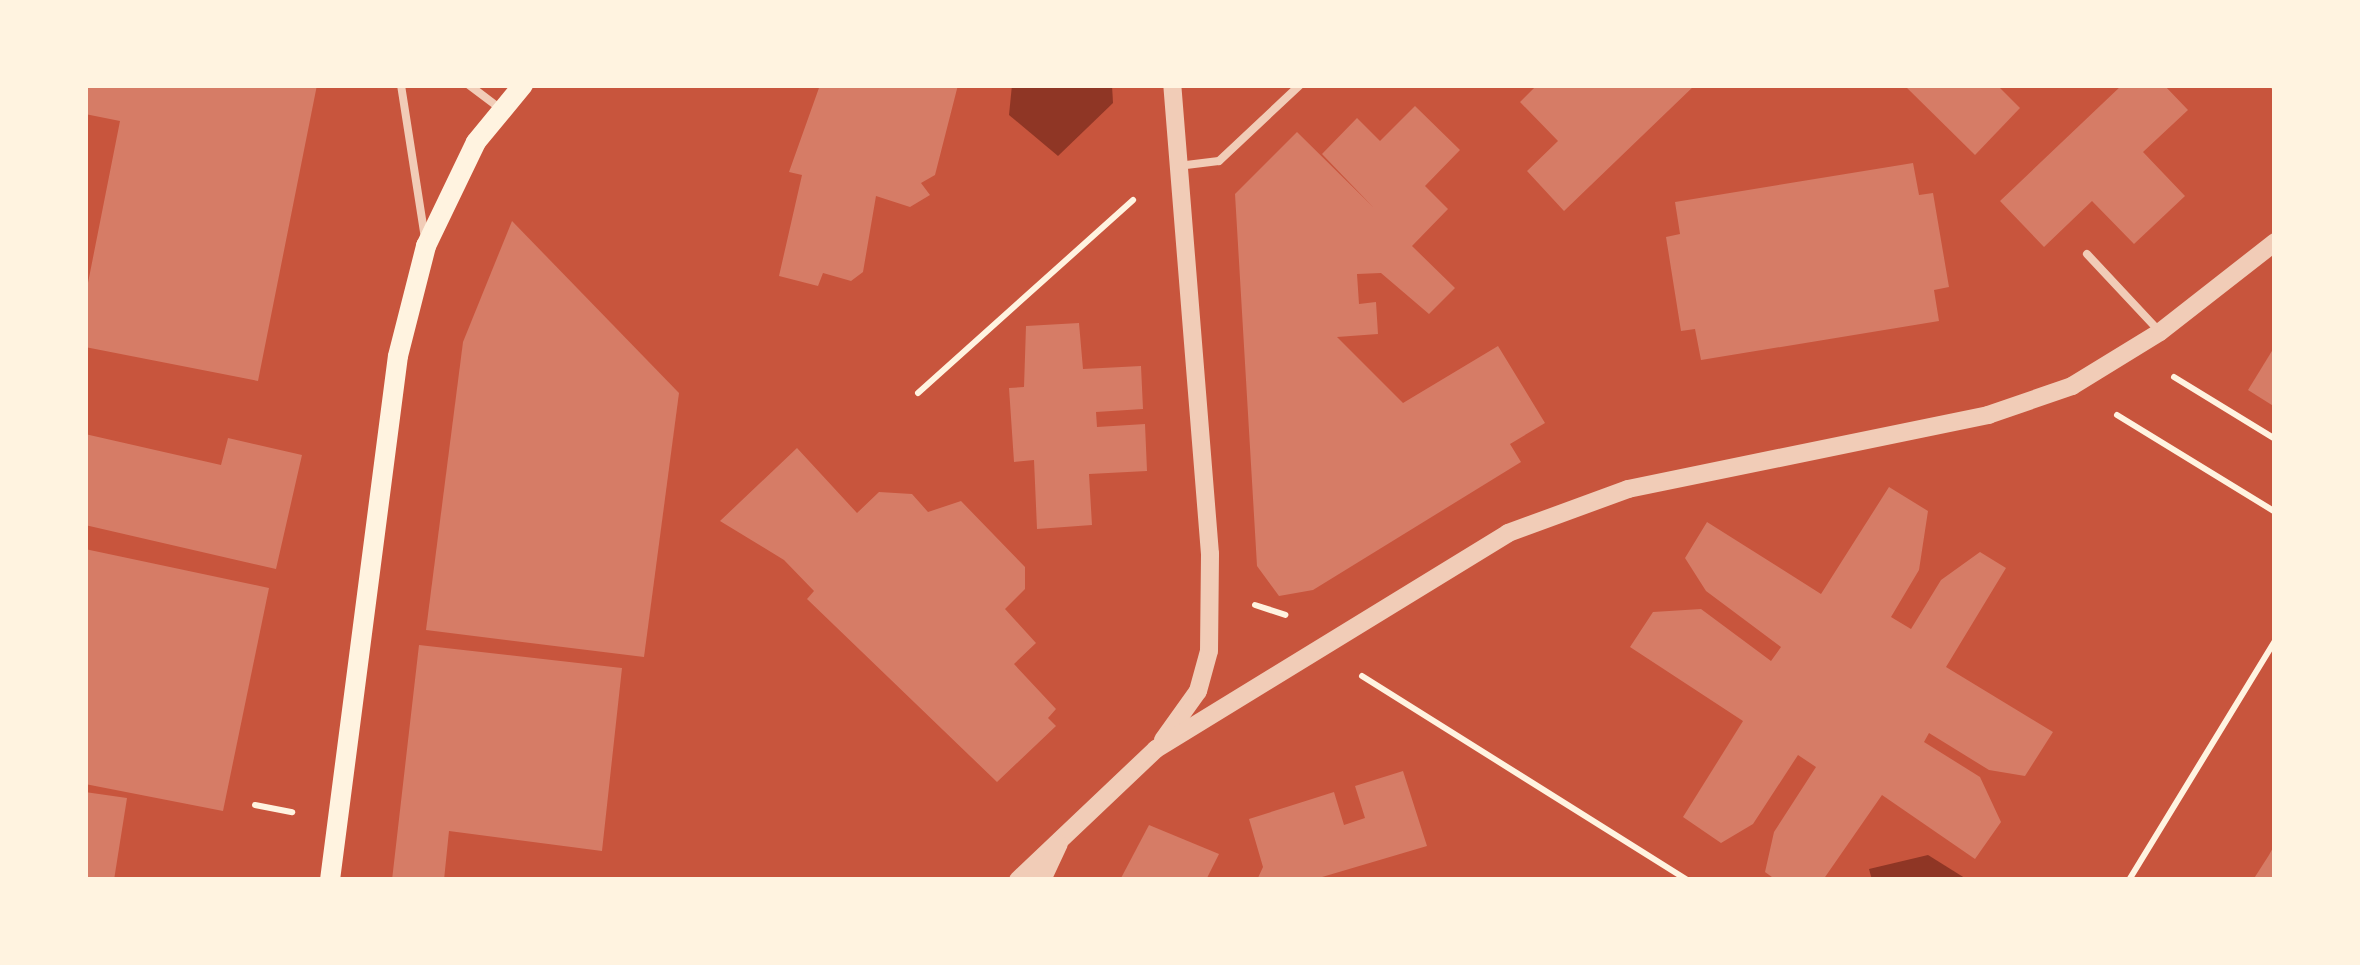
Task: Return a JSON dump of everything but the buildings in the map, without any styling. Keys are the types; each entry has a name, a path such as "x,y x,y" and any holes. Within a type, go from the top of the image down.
{"main road":[{"path":"330,880 384,441 426,246 501,109 523,85"}],"street":[{"path":"1156,749 1198,692 1208,651 1210,554 1172,85"},
{"path":"1018,880 1067,829 1156,749 1396,595 1524,526 1628,490 1988,415 2072,386 2160,332 2275,242"},
{"path":"1042,880 1067,829"}],"lane":[{"path":"400,85 426,246"},
{"path":"469,85 501,109"},
{"path":"1178,166 1219,161 1300,85"},
{"path":"2087,254 2160,332"}],"path":[{"path":"918,393 1178,166"},
{"path":"2168,374 2275,439"},
{"path":"2103,406 2275,512"},
{"path":"2130,880 2275,641"},
{"path":"1343,664 1687,880"}],"shaded area":[{"path":"1012,85 1112,85 1113,103 1058,156 1009,115"},
{"path":"1928,855 1968,880 1872,880 1869,869"}]}
